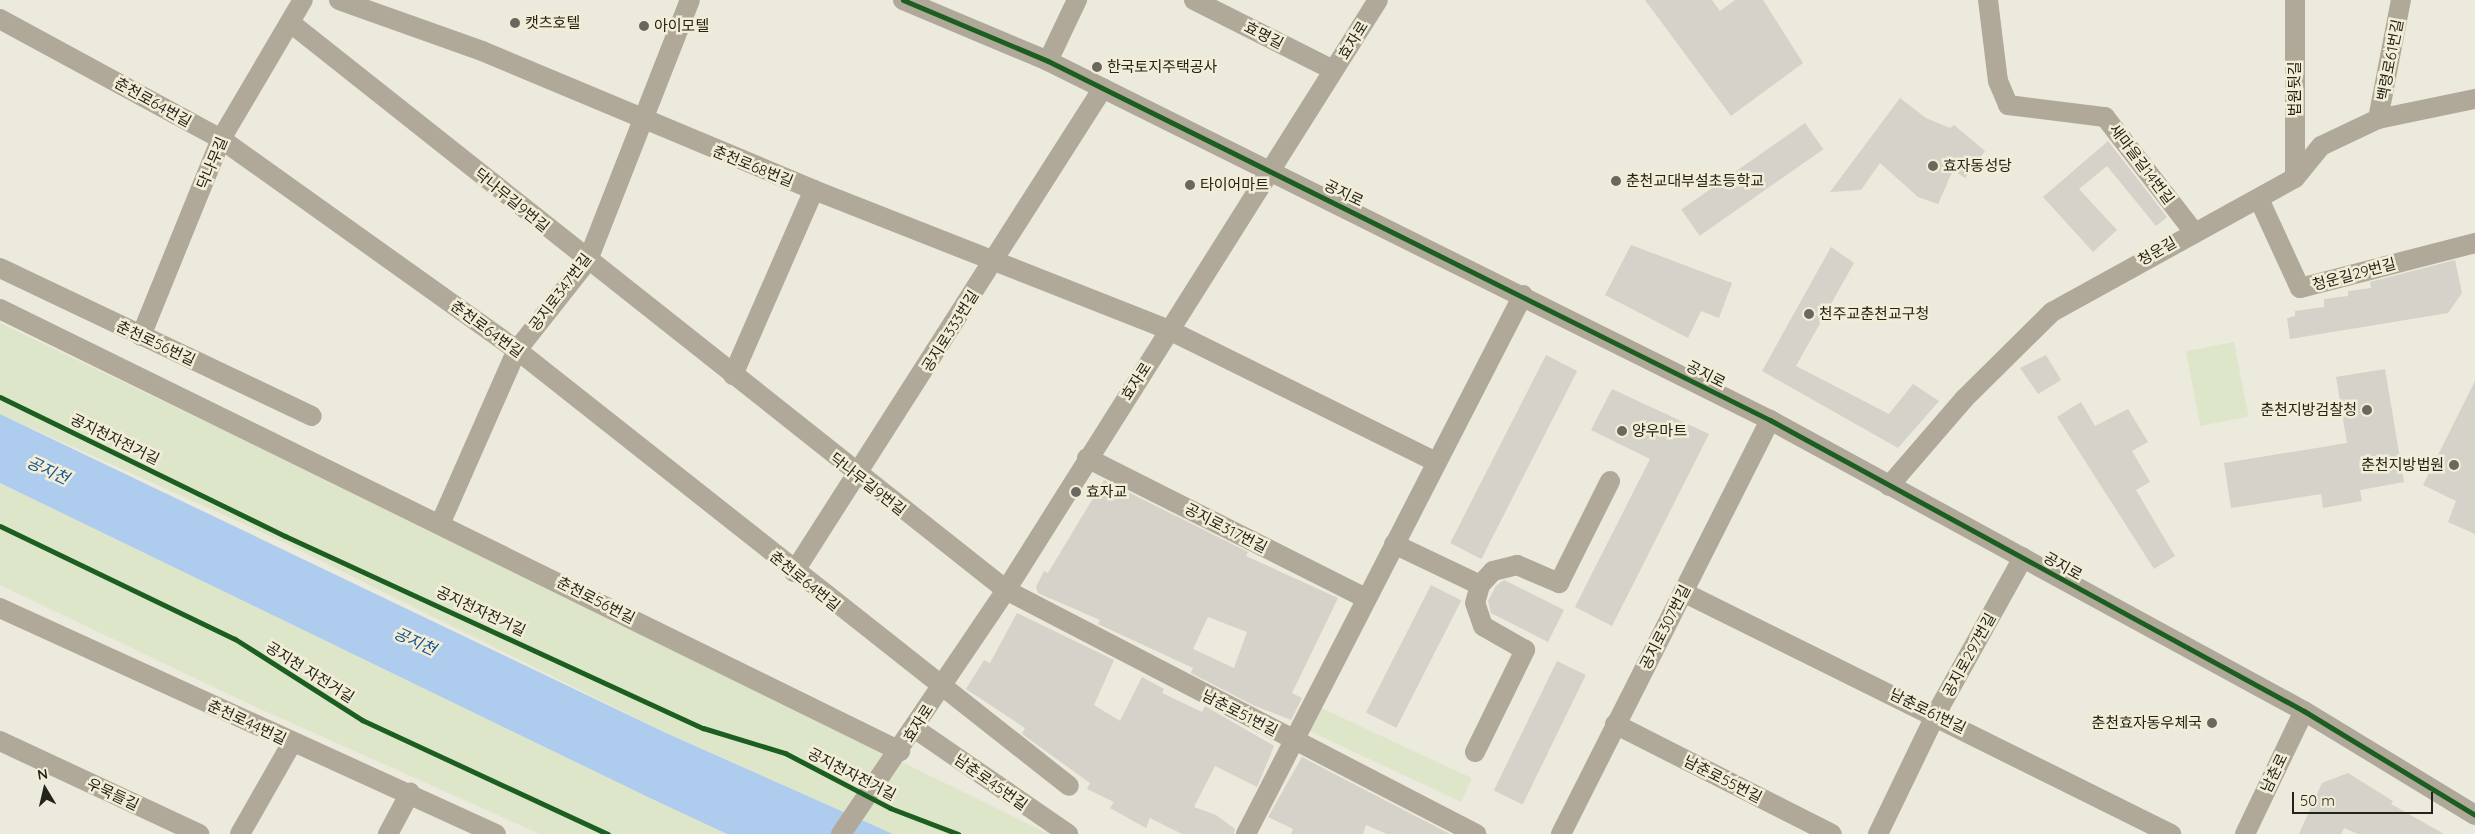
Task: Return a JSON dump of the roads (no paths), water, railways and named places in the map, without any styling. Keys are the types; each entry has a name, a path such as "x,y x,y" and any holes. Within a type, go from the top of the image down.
{"street":[{"name":"닥나무길","path":"141,336 221,139 292,24 303,0"},
{"name":"춘천로68번길","path":"339,0 482,51 642,120 814,190 996,258 1169,330"},
{"name":"공지로347번길","path":"441,522 516,350 588,260 690,0"},
{"name":"공지로","path":"903,0 1048,61 1523,295 1770,420 2304,711 2475,815"},
{"path":"1048,61 1077,0"},
{"name":"효명길","path":"1194,0 1334,70"},
{"name":"효자로","path":"841,834 896,756 1006,590 1087,458 1272,172 1378,0"},
{"name":"새마을길14번길","path":"1988,0 1998,81 2008,104 2105,116 2193,231"},
{"name":"법원뒷길","path":"2295,0 2295,178"},
{"name":"백령로61번길","path":"2378,119 2402,0"},
{"name":"춘천로64번길","path":"0,19 221,139 516,350 940,689"},
{"name":"닥나무길9번길","path":"292,24 858,478 1006,590"},
{"name":"공지로333번길","path":"794,572 858,478 1103,88"},
{"name":"청운길","path":"1889,486 1964,399 2052,312 2193,231 2295,178 2321,146 2378,119 2475,99"},
{"path":"733,376 814,190"},
{"name":"청운길29번길","path":"2259,198 2300,288 2475,243"},
{"name":"춘천로56번길","path":"0,268 312,416"},
{"path":"1246,834 1394,544 1434,461 1523,295"},
{"name":"춘천로56번길","path":"0,309 441,522 896,756"},
{"path":"1169,330 1434,461"},
{"name":"공지로307번길","path":"1561,834 1770,420"},
{"name":"공지로317번길","path":"1087,458 1365,598"},
{"path":"1475,752 1525,650 1483,626 1475,603 1480,585 1493,571 1517,565 1559,583 1610,481"},
{"path":"1394,544 1480,585"},
{"name":"공지로297번길","path":"1878,834 1936,714 2023,558"},
{"name":"남춘로51번길","path":"1006,590 1476,834"},
{"name":"남춘로61번길","path":"1683,592 1936,714 2171,834"},
{"name":"춘천로44번길","path":"0,608 496,834"},
{"path":"940,689 1068,786"},
{"name":"남춘로","path":"2245,834 2304,711"},
{"name":"남춘로55번길","path":"1615,724 1832,834"},
{"name":"남춘로45번길","path":"914,728 1068,834"},
{"name":"우묵들길","path":"0,741 199,834"},
{"path":"240,834 292,742"},
{"path":"388,834 410,794"}],"water":[{"name":"공지천","path":"0,414 666,733 893,834 727,834 650,798 0,483"}],"place":[{"name":"캣츠호텔","path":"515,23"},
{"name":"아이모텔","path":"644,26"},
{"name":"한국토지주택공사","path":"1097,67"},
{"name":"효자동성당","path":"1933,166"},
{"name":"춘천교대부설초등학교","path":"1616,181"},
{"name":"타이어마트","path":"1190,185"},
{"name":"천주교춘천교구청","path":"1809,314"},
{"name":"춘천지방검찰청","path":"2367,410"},
{"name":"양우마트","path":"1622,431"},
{"name":"춘천지방법원","path":"2454,465"},
{"name":"효자교","path":"1076,492"},
{"name":"춘천효자동우체국","path":"2212,723"}]}
